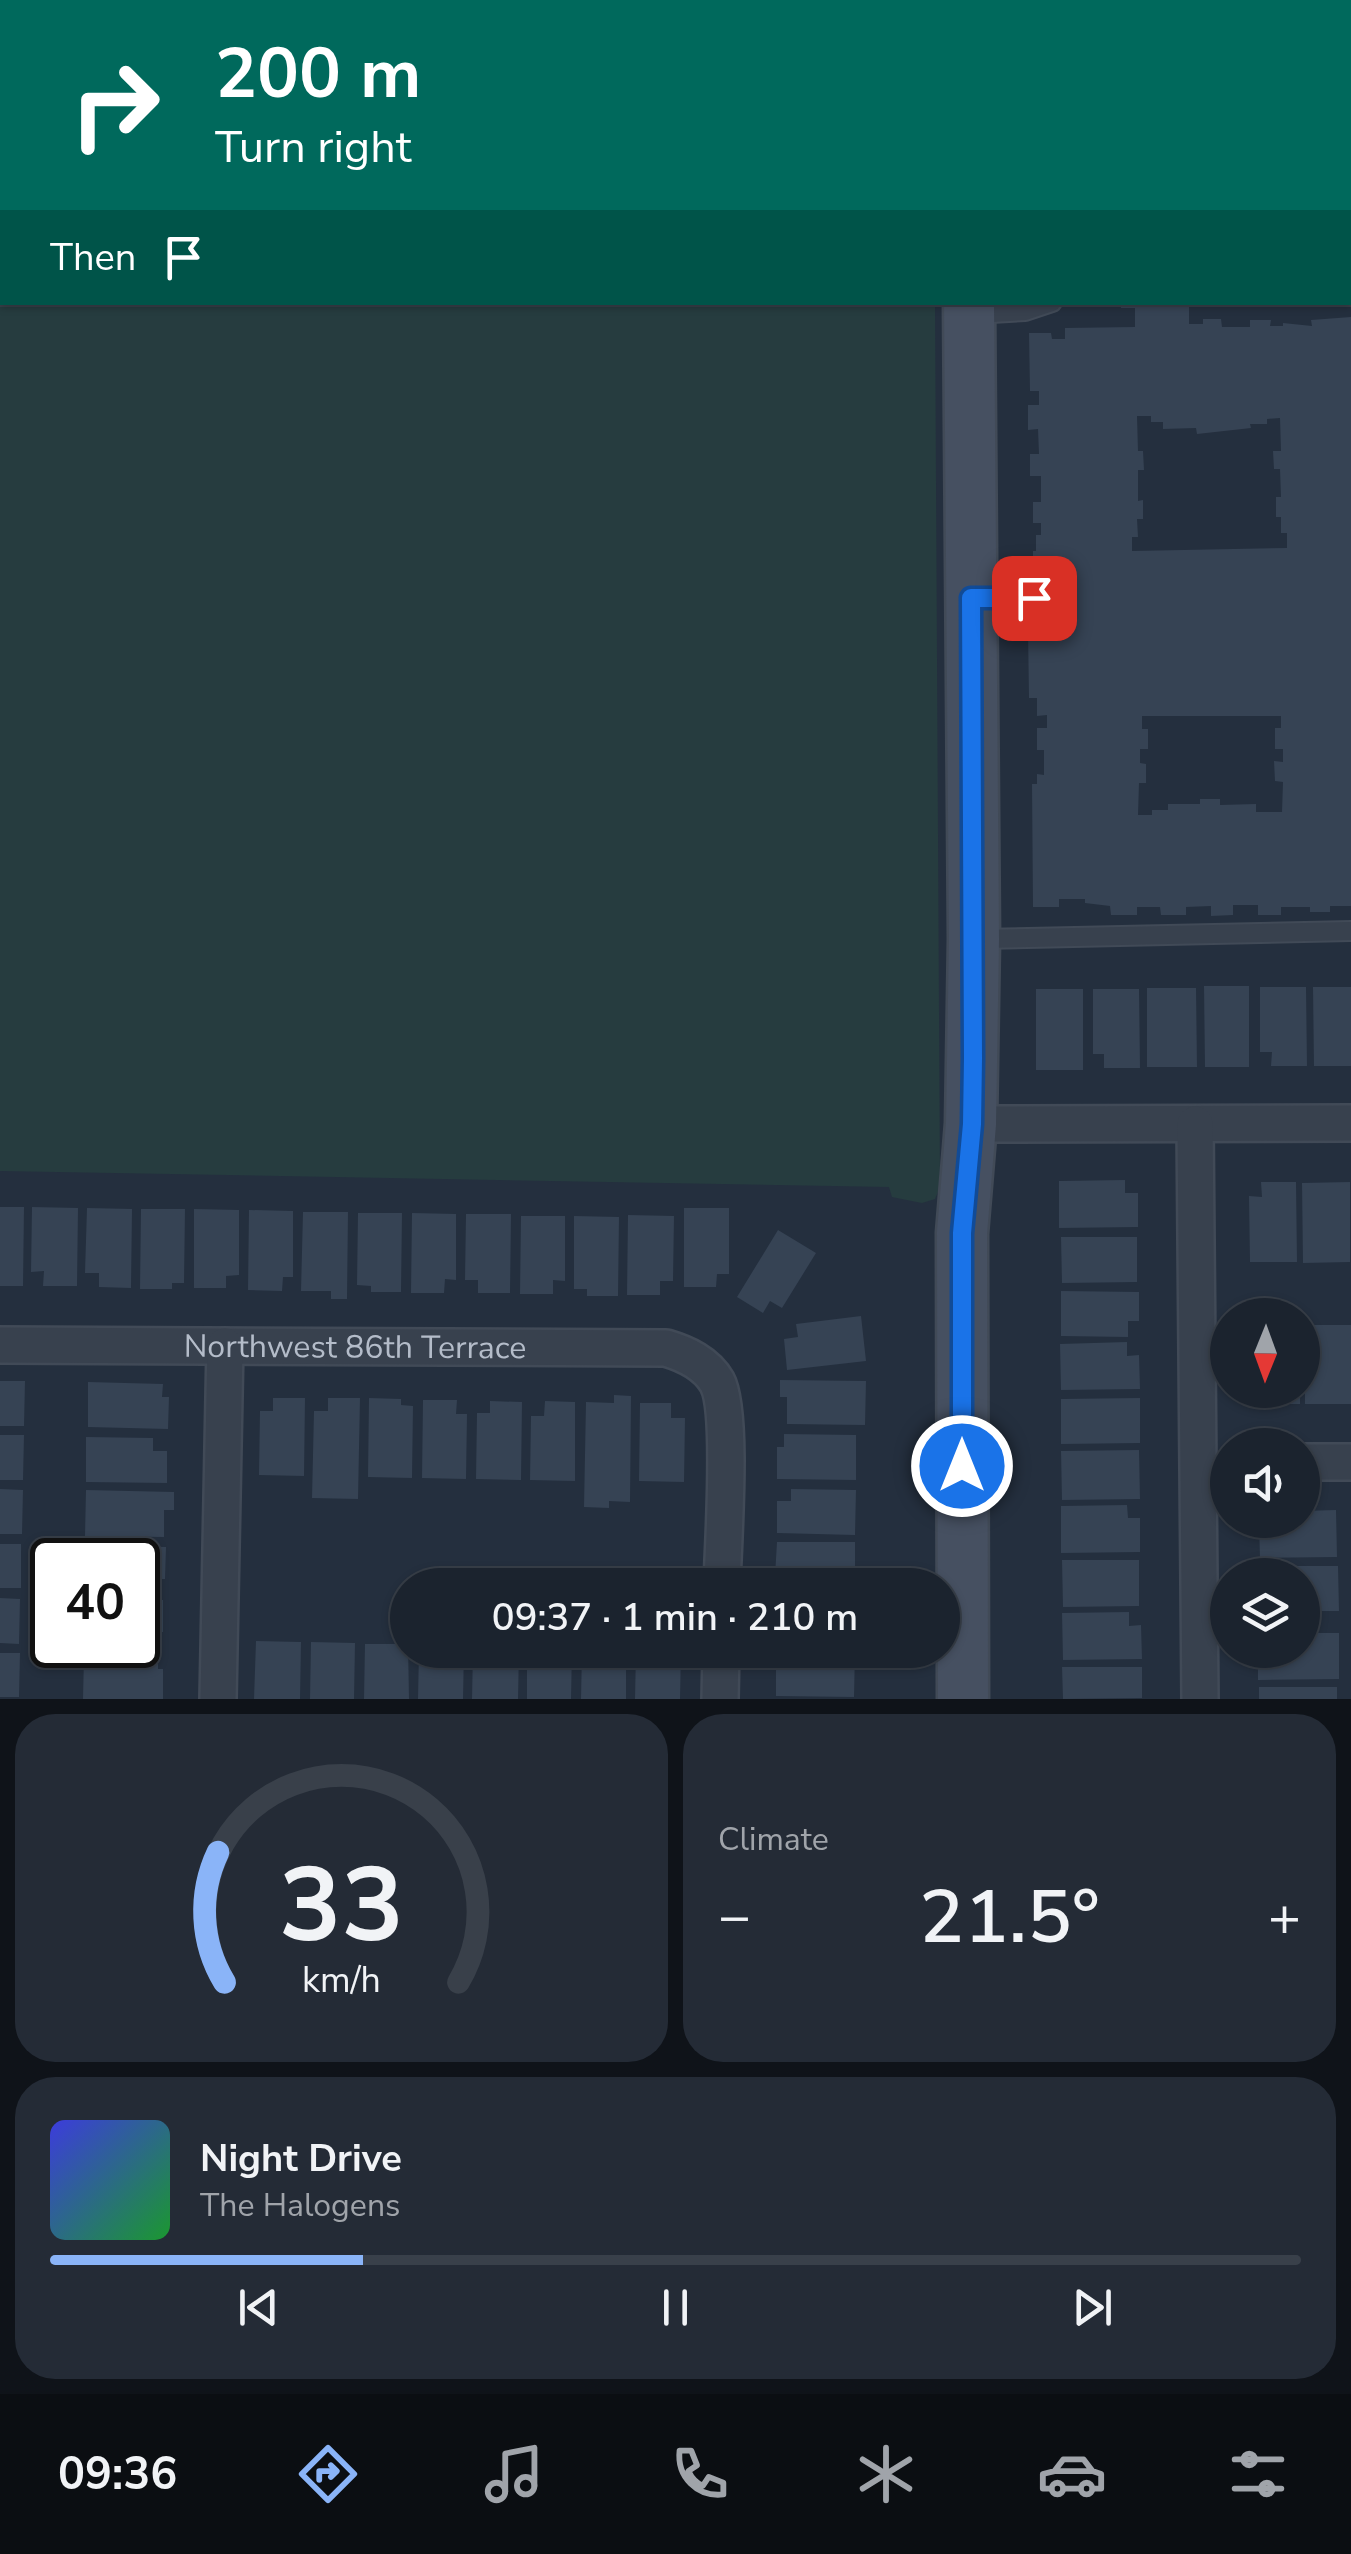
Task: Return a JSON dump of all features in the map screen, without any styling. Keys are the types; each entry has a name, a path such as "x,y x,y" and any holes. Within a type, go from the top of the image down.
{"street":[{"path":"964,1699 962,1233 972,1124 974,939 969,308"},
{"path":"972,1124 1351,1124"},
{"path":"1195,1124 1211,1428"},
{"name":"Northwest 86th Terrace","path":"0,1345 666,1348 689,1356 718,1384 725,1415 722,1568"},
{"path":"218,1699 226,1346"},
{"path":"1320,1462 1351,1462"},
{"path":"1200,1699 1210,1517"},
{"path":"720,1699 721,1668"}],"lane":[{"path":"969,308 1025,311 1043,305"},
{"path":"971,598 1034,598"},
{"path":"974,939 1351,931"}],"green space":[{"path":"0,305 935,305 940,1187 935,1199 922,1203 892,1197 889,1187 0,1171"}],"building":[{"path":"1121,305 1189,305 1189,324 1221,319 1222,327 1250,327 1250,320 1271,320 1270,326 1312,326 1311,320 1351,317 1351,906 1330,906 1330,912 1281,907 1281,915 1258,915 1258,905 1233,905 1233,915 1211,916 1211,906 1186,907 1186,915 1161,915 1160,907 1137,907 1137,915 1111,915 1110,906 1085,903 1085,899 1059,899 1059,907 1033,907 1032,784 1037,784 1037,774 1044,775 1044,750 1037,750 1037,728 1047,728 1047,715 1037,716 1037,698 1029,698 1033,551 1036,535 1041,535 1041,523 1033,523 1033,502 1041,502 1041,476 1030,476 1030,454 1039,454 1038,429 1028,430 1028,405 1039,405 1039,391 1030,391 1029,333 1051,333 1052,339 1065,339 1065,328 1135,327 1135,308","holes":["1137,416 1151,416 1151,422 1163,422 1163,429 1196,428 1197,434 1251,428 1250,424 1267,424 1267,419 1280,418 1281,451 1273,451 1274,469 1280,469 1281,497 1276,497 1276,517 1281,517 1281,533 1287,533 1287,548 1132,551 1132,537 1138,537 1137,519 1143,519 1143,500 1138,501 1138,470 1144,470 1143,451 1138,451","1142,716 1281,716 1281,728 1275,728 1275,749 1283,749 1283,762 1274,761 1275,781 1283,782 1282,812 1256,812 1256,804 1220,805 1220,799 1200,799 1200,804 1168,804 1168,810 1138,815 1139,783 1146,783 1146,764 1140,763 1140,749 1148,749 1148,729 1142,729"]},
{"path":"1204,986 1249,986 1249,1067 1205,1067"},
{"path":"1260,987 1306,987 1307,1066 1271,1066 1272,1052 1260,1052"},
{"path":"1313,987 1351,987 1351,1066 1314,1066"},
{"path":"1147,988 1196,988 1197,1067 1147,1067"},
{"path":"1036,989 1083,989 1083,1070 1036,1070"},
{"path":"1093,989 1139,989 1140,1068 1104,1068 1104,1054 1093,1054"},
{"path":"1125,1180 1125,1193 1138,1193 1138,1227 1059,1228 1059,1181"},
{"path":"1261,1182 1296,1182 1297,1262 1250,1262 1249,1196 1262,1197"},
{"path":"1350,1182 1350,1262 1303,1263 1302,1183"},
{"path":"0,1207 24,1207 23,1286 0,1286"},
{"path":"32,1207 78,1208 77,1286 43,1286 44,1271 31,1272"},
{"path":"87,1208 132,1209 131,1288 99,1287 99,1273 85,1273"},
{"path":"684,1208 729,1208 729,1274 717,1274 716,1287 684,1287"},
{"path":"141,1209 185,1209 184,1283 172,1283 172,1289 140,1289"},
{"path":"194,1209 239,1210 239,1275 226,1276 226,1288 194,1288"},
{"path":"249,1210 293,1211 293,1277 283,1277 282,1291 248,1290"},
{"path":"303,1212 348,1212 347,1299 331,1299 331,1291 301,1291"},
{"path":"358,1213 402,1213 401,1292 371,1292 371,1286 357,1285"},
{"path":"412,1213 456,1214 456,1280 445,1279 444,1293 411,1293"},
{"path":"466,1214 511,1214 510,1293 478,1293 478,1280 465,1280"},
{"path":"628,1215 674,1216 673,1281 660,1281 660,1295 627,1295"},
{"path":"521,1216 565,1216 565,1281 553,1280 553,1294 520,1294"},
{"path":"574,1216 619,1217 618,1296 587,1296 587,1289 574,1289"},
{"path":"778,1230 816,1253 782,1308 770,1301 763,1313 737,1297"},
{"path":"1061,1237 1137,1237 1137,1282 1062,1283"},
{"path":"1061,1291 1139,1292 1139,1321 1128,1321 1128,1337 1061,1336"},
{"path":"861,1316 866,1361 787,1370 784,1339 798,1337 796,1324"},
{"path":"1320,1325 1351,1325 1351,1404 1320,1404"},
{"path":"1127,1342 1127,1356 1139,1355 1140,1389 1061,1390 1060,1344"},
{"path":"780,1380 866,1381 865,1425 787,1424 787,1397 780,1397"},
{"path":"0,1381 25,1381 24,1426 0,1426"},
{"path":"88,1382 163,1384 162,1397 169,1397 168,1429 88,1427"},
{"path":"614,1395 631,1396 630,1502 609,1501 609,1508 584,1507 586,1402 614,1403"},
{"path":"273,1398 305,1398 304,1476 259,1475 260,1411 273,1411"},
{"path":"328,1398 360,1398 358,1499 312,1498 314,1411 328,1411"},
{"path":"369,1398 401,1399 401,1405 413,1406 412,1478 368,1477"},
{"path":"1140,1398 1140,1443 1061,1444 1061,1399"},
{"path":"423,1400 457,1400 456,1414 467,1414 466,1479 422,1478"},
{"path":"490,1401 522,1402 521,1480 476,1479 477,1413 490,1413"},
{"path":"545,1401 575,1402 575,1481 530,1480 531,1416 544,1416"},
{"path":"640,1403 671,1403 671,1418 685,1418 684,1482 639,1481"},
{"path":"784,1434 856,1435 856,1480 777,1479 777,1447 784,1447"},
{"path":"0,1435 24,1435 23,1480 0,1480"},
{"path":"86,1437 153,1438 153,1451 167,1451 167,1483 86,1482"},
{"path":"1139,1450 1140,1499 1062,1500 1061,1451"},
{"path":"0,1489 23,1490 22,1534 0,1534"},
{"path":"791,1489 856,1490 855,1535 777,1533 777,1501 791,1501"},
{"path":"86,1490 174,1492 174,1510 164,1510 164,1537 85,1536"},
{"path":"1127,1505 1128,1518 1140,1518 1140,1552 1061,1553 1061,1506"},
{"path":"1320,1510 1336,1510 1337,1557 1260,1558 1259,1538 1320,1538"},
{"path":"777,1542 855,1542 855,1568 775,1568"},
{"path":"0,1544 21,1544 21,1588 0,1588"},
{"path":"160,1547 166,1547 165,1579 160,1579"},
{"path":"1062,1560 1139,1560 1139,1606 1063,1607"},
{"path":"1320,1566 1338,1566 1339,1611 1320,1611"},
{"path":"0,1598 20,1599 19,1644 0,1643"},
{"path":"160,1600 163,1600 160,1632"},
{"path":"1129,1612 1129,1626 1141,1625 1142,1659 1063,1660 1062,1613"},
{"path":"1320,1633 1339,1633 1339,1679 1258,1680 1258,1668 1320,1668"},
{"path":"256,1641 301,1642 300,1699 254,1699"},
{"path":"311,1642 355,1643 354,1699 310,1699"},
{"path":"365,1644 390,1644 390,1668 408,1668 409,1699 364,1699"},
{"path":"0,1653 20,1653 19,1697 0,1697"},
{"path":"1062,1667 1142,1667 1142,1698 1063,1699"},
{"path":"84,1668 163,1669 163,1699 83,1699"},
{"path":"419,1668 464,1668 463,1699 418,1699"},
{"path":"473,1668 519,1668 518,1699 472,1699"},
{"path":"527,1668 572,1668 571,1699 527,1699"},
{"path":"582,1668 626,1668 626,1699 581,1699"},
{"path":"636,1668 681,1668 680,1699 635,1699"},
{"path":"776,1668 855,1668 854,1697 776,1696"},
{"path":"1259,1687 1337,1687 1337,1699 1259,1699"}],"route":[{"path":"962,1466 962,1233 972,1124 973,1058 971,598 1034,598"}]}
